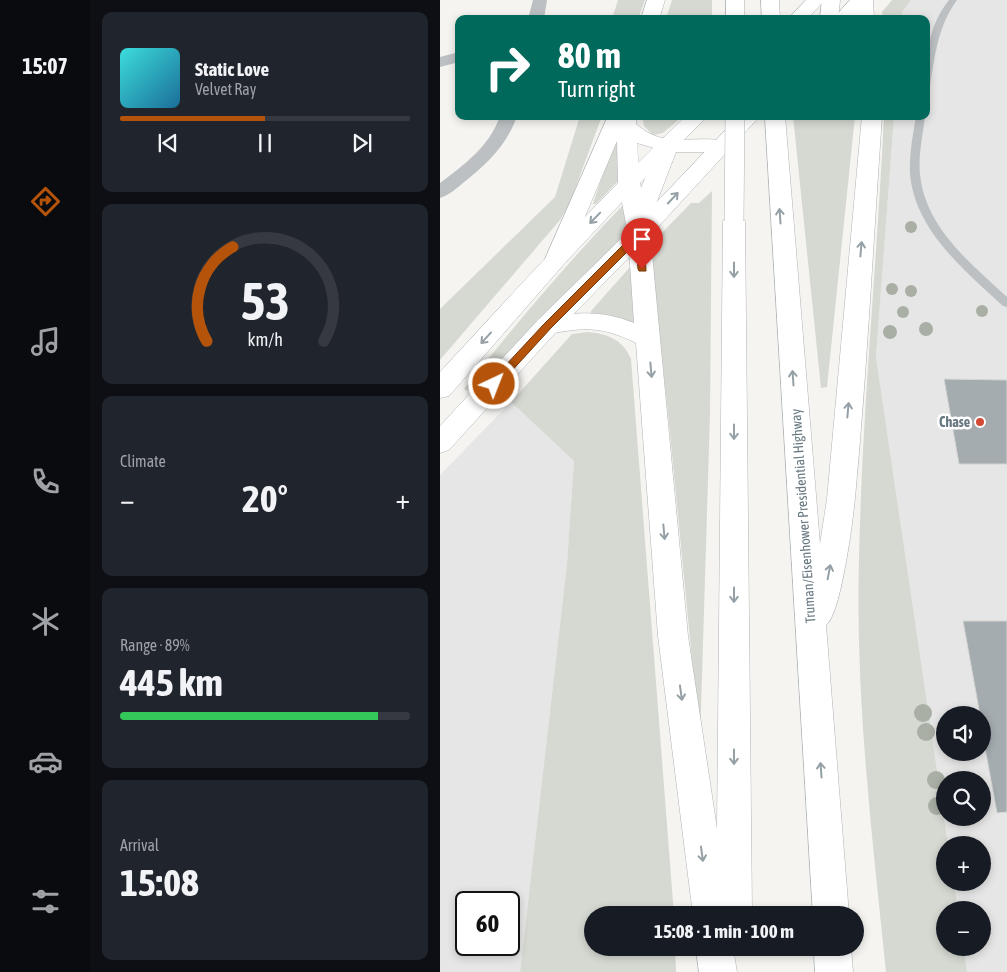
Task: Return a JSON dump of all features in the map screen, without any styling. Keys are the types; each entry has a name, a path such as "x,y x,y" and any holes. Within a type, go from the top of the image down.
{"main road":[{"path":"651,15 656,0"},
{"path":"734,0 735,15"},
{"path":"770,0 771,15"},
{"path":"801,15 816,0"},
{"path":"830,15 832,0"},
{"path":"846,15 860,0"},
{"path":"864,0 865,15"},
{"path":"624,120 642,138 691,147 721,146"},
{"path":"624,120 629,182 639,234 673,636 709,906"},
{"path":"556,259 624,120"},
{"path":"440,389 556,259 629,182 694,120"},
{"path":"734,906 735,120"},
{"path":"440,443 547,326 639,234 746,120"},
{"name":"Truman/Eisenhower Presidential Highway","path":"775,120 830,906"},
{"path":"812,636 829,575 841,499 872,120"},
{"path":"639,234 645,204 669,144"},
{"path":"547,326 574,320 599,321 623,326 648,339"},
{"path":"716,956 718,972"},
{"path":"734,956 734,972"},
{"path":"833,956 834,972"}],"street":[{"path":"537,15 540,0"},
{"path":"440,62 455,58"},
{"path":"440,192 482,158 506,128 509,120"}],"lane":[{"path":"930,66 938,26 953,0"},
{"path":"920,120 916,144 915,172 922,202 939,233 954,252 1007,303"}],"shaded area":[{"path":"618,0 645,0 639,15 613,15"},
{"path":"672,0 712,0 712,15 667,15"},
{"path":"892,0 911,0 902,12 902,15 882,15 882,12"},
{"path":"911,0 1007,0 1007,972 967,972 965,956 991,956 991,901 957,901 955,891 991,891 991,836 947,836 945,826 991,826 991,771 937,771 876,357 894,120 930,120 930,15 902,15 902,12"},
{"path":"579,120 601,120 569,205 560,220 440,360 440,309 555,197"},
{"path":"643,120 678,120 663,133 653,135 644,126"},
{"path":"793,120 855,120 827,387 821,388"},
{"path":"884,120 894,120 876,357 937,771 936,826 945,826 947,836 936,836 936,891 955,891 957,901 936,901 936,956 965,956 967,972 886,972 870,818 862,714 858,611 863,449"},
{"path":"616,142 619,151 620,179 596,204 593,204 613,143"},
{"path":"712,191 710,414 700,742 651,254 656,239 691,203 699,203"},
{"path":"624,204 626,234 471,392 464,389 502,341"},
{"path":"630,267 635,329 591,315 591,311"},
{"path":"588,332 609,336 624,347 631,359 673,906 584,906 584,956 675,956 676,972 520,972 567,564 574,461 511,402 572,334"},
{"path":"511,402 574,461 567,564 520,972 440,972 440,475"}],"building":[{"name":"Chase","path":"944,379 1007,380 1007,464 959,464"},
{"path":"963,621 1007,621 1007,812 997,813 991,771 989,771 987,761 991,761 991,706 978,706"}],"place":[{"name":"Chase","path":"980,422"}],"route":[{"path":"494,384 547,326 639,234 642,269"}]}
